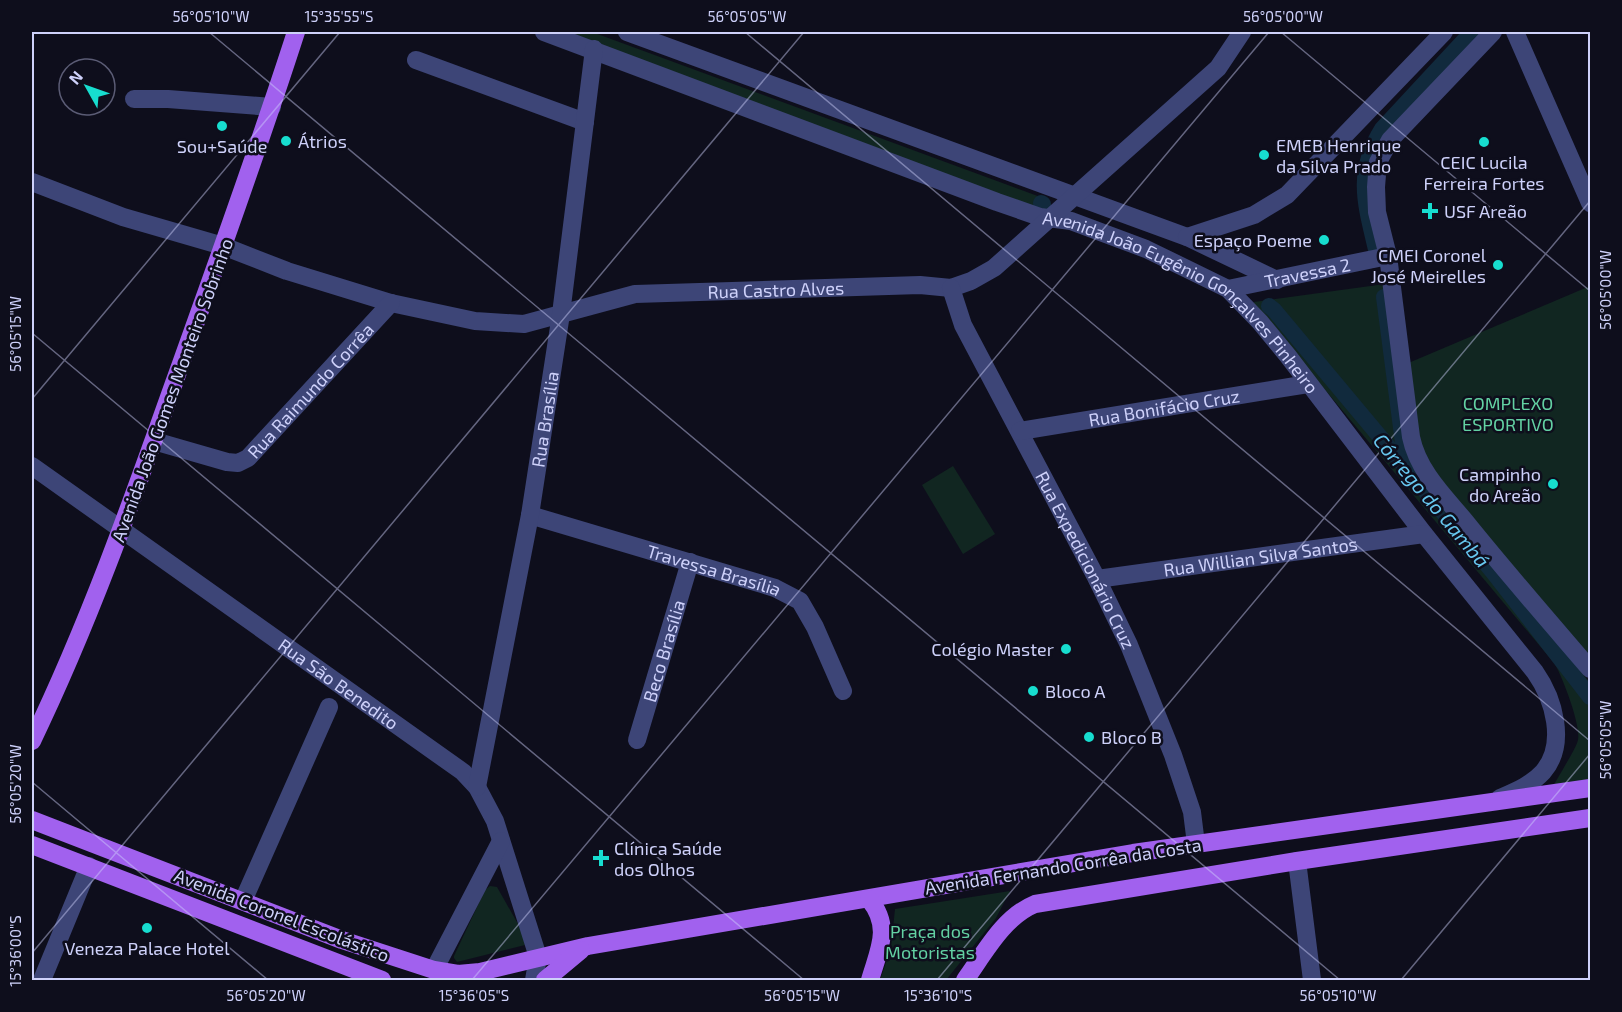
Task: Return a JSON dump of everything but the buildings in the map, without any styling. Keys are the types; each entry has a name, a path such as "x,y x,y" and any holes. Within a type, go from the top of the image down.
{"main road":[{"name":"Avenida João Gomes Monteiro Sobrinho","path":"32,741 82,630 122,530 272,107 296,32"},
{"name":"Avenida Fernando Corrêa da Costa","path":"538,957 588,946 1133,853 1590,788"},
{"name":"Avenida Fernando Corrêa da Costa","path":"965,981 1002,930 1016,916 1035,904 1297,861 1590,818"},
{"name":"Avenida Coronel Escolástico","path":"32,820 342,940 434,970 476,977 538,957"},
{"name":"Avenida Coronel Escolástico","path":"32,844 382,981"},
{"path":"869,899 879,911 883,927 880,949 870,981"},
{"path":"545,981 588,946"}],"street":[{"name":"Avenida João Eugênio Gonçalves Pinheiro","path":"544,32 594,48 997,202 1050,218 1071,221 1146,249 1228,289 1260,322 1545,687 1555,721 1554,750 1544,771 1519,790 1484,804"},
{"name":"Avenida João Eugênio Gonçalves Pinheiro","path":"627,32 1187,237 1277,280"},
{"name":"Rua Castro Alves","path":"32,182 123,217 223,246 287,271 391,303 475,321 524,324 635,294 920,285 951,288 971,281 994,268 1076,196 1218,68 1242,32"},
{"path":"1187,237 1254,215 1287,195 1444,32"},
{"path":"1493,32 1390,140 1378,162 1377,212 1388,256 1411,437 1420,464 1493,556 1590,669"},
{"path":"1515,32 1590,203"},
{"name":"Rua Brasília","path":"477,787 530,515 561,314 594,48"},
{"path":"416,60 585,122"},
{"path":"134,99 168,99 272,107"},
{"name":"Travessa 2","path":"1228,289 1388,256"},
{"name":"Rua Expedicionário Cruz","path":"951,288 963,325 1129,645 1173,755 1192,812 1196,844"},
{"name":"Rua Raimundo Corrêa","path":"154,441 227,462 237,463 248,458 391,303"},
{"name":"Rua Bonifácio Cruz","path":"1020,431 1308,384"},
{"name":"Rua São Benedito","path":"32,466 451,762 477,787 495,821 538,957 534,981"},
{"name":"Travessa Brasília","path":"530,515 775,588 800,601 815,627 843,691"},
{"name":"Rua Willian Silva Santos","path":"1096,579 1424,534"},
{"name":"Beco Brasília","path":"636,740 690,562"},
{"path":"243,901 329,707"},
{"path":"434,970 501,841"},
{"path":"1297,861 1312,981"},
{"path":"42,981 89,866"}],"green space":[{"path":"552,32 592,32 1043,198 1038,211"},
{"path":"1385,284 1388,288 1407,443 1413,468 1571,658 1590,683 1590,690 1409,466 1387,294 1379,295 1403,457 1273,305 1268,309 1282,322 1587,694 1590,700 1590,784 1551,790 1578,740 1574,713 1555,664 1316,379 1251,308 1254,302"},
{"name":"COMPLEXO ESPORTIVO","path":"1590,286 1590,662 1421,464 1406,364"},
{"path":"953,466 995,534 963,554 922,485"},
{"path":"490,886 497,887 522,931 525,945 457,962 454,956 485,890"},
{"name":"Praça dos Motoristas","path":"1010,891 996,918 946,980 880,980 891,948 895,909"}],"waterway":[{"path":"1377,254 1365,190 1365,176 1373,145 1382,129 1472,32"},
{"path":"1384,297 1406,466"},
{"name":"Córrego do Gambá","path":"1269,306 1493,572 1590,697"}],"place":[{"name":"Sou+Saúde","path":"222,126"},
{"name":"Átrios","path":"286,141"},
{"name":"CEIC Lucila Ferreira Fortes","path":"1484,142"},
{"name":"EMEB Henrique da Silva Prado","path":"1264,155"},
{"name":"USF Areão","path":"1430,211"},
{"name":"Espaço Poeme","path":"1324,240"},
{"name":"CMEI Coronel José Meirelles","path":"1498,265"},
{"name":"Campinho do Areão","path":"1553,484"},
{"name":"Colégio Master","path":"1066,649"},
{"name":"Bloco A","path":"1033,691"},
{"name":"Bloco B","path":"1089,737"},
{"name":"Clínica Saúde dos Olhos","path":"601,858"},
{"name":"Veneza Palace Hotel","path":"147,928"}]}
